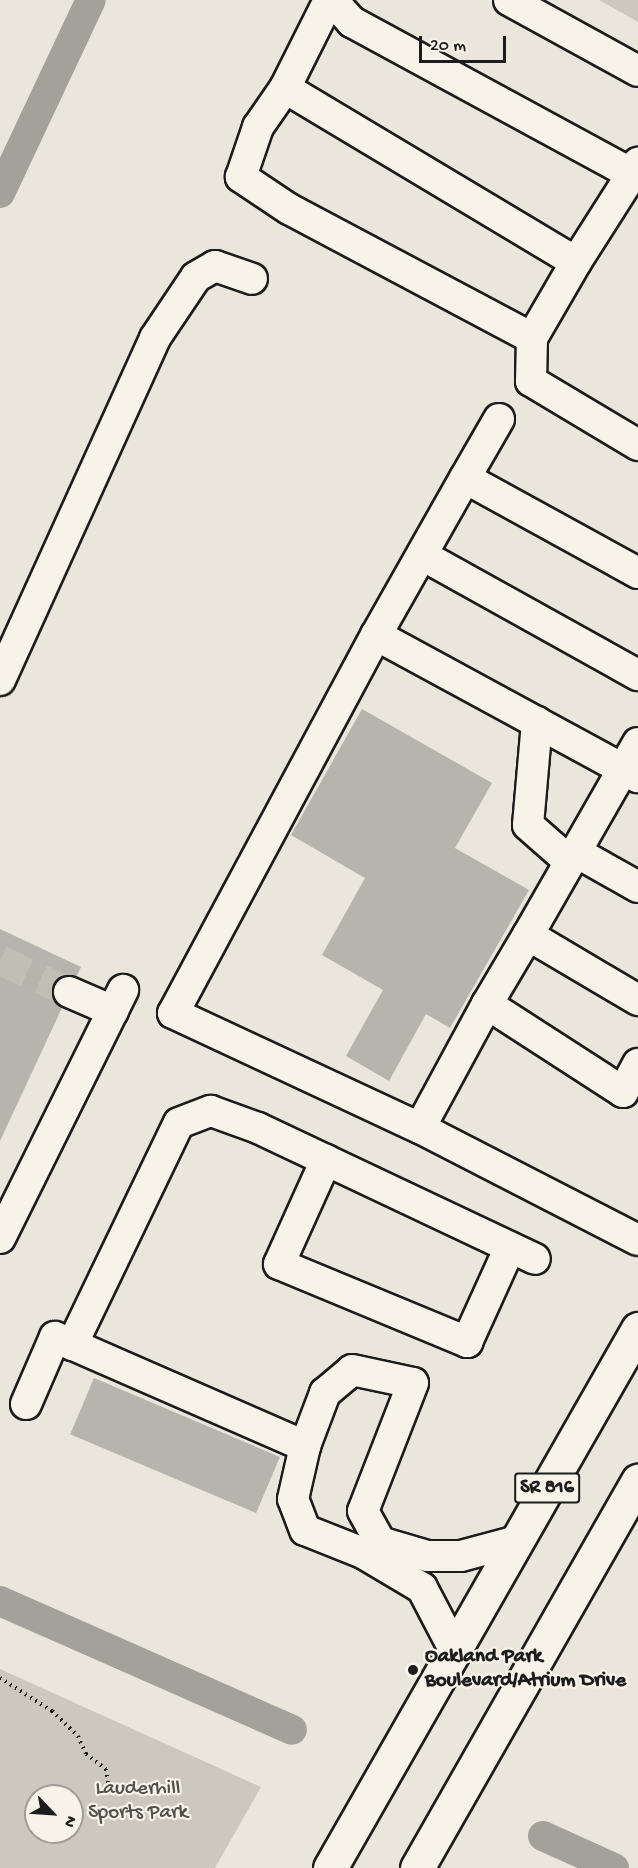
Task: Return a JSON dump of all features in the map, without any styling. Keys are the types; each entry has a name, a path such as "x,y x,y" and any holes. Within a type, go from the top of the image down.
{"main road":[{"name":"SR 816","path":"330,1868 638,1329"},
{"path":"417,1868 638,1481"}],"lane":[{"path":"532,338 289,209 241,177 258,127 285,88 330,0 352,22 635,169 576,262 532,338 531,381 638,445"},
{"path":"509,0 638,71"},
{"path":"285,88 576,262"},
{"path":"0,680 155,338 196,277 215,266 252,279"},
{"path":"499,419 376,635 173,1013 420,1128 638,1240"},
{"path":"465,478 638,573"},
{"path":"422,555 638,675"},
{"path":"376,635 631,773"},
{"path":"537,722 528,825 573,857 638,887"},
{"path":"420,1128 487,1004 573,857 631,773 638,743"},
{"path":"528,935 638,1000"},
{"path":"0,1238 118,1000 69,992"},
{"path":"487,1004 623,1092 638,1064"},
{"path":"72,1345 179,1123 211,1111 326,1160 522,1253 467,1342 279,1264 326,1160"},
{"path":"26,1404 55,1337 305,1446"},
{"path":"455,1651 422,1588 363,1553 305,1530 293,1500 305,1446 325,1393 352,1370 413,1383 363,1512 380,1542 427,1556 461,1556 517,1541"}],"path":[{"path":"0,1678 52,1711 78,1736 86,1754 106,1769 109,1788"}],"green space":[{"path":"599,0 638,0 638,22"},
{"name":"Lauderhill Sports Park","path":"0,1669 261,1787 215,1868 0,1868"}],"building":[{"path":"362,709 492,783 455,848 529,890 450,1028 426,1014 389,1081 346,1056 383,990 322,955 365,878 291,835"},
{"path":"0,929 81,967 0,1141"},
{"path":"94,1378 280,1457 256,1513 70,1434"}],"waterway":[{"path":"0,193 91,0"},
{"path":"0,1601 292,1730"},
{"path":"543,1836 614,1868"}],"tunnel":[{"path":"0,960 69,992"}],"place":[{"name":"Oakland Park Boulevard/Atrium Drive","path":"413,1670"}]}
